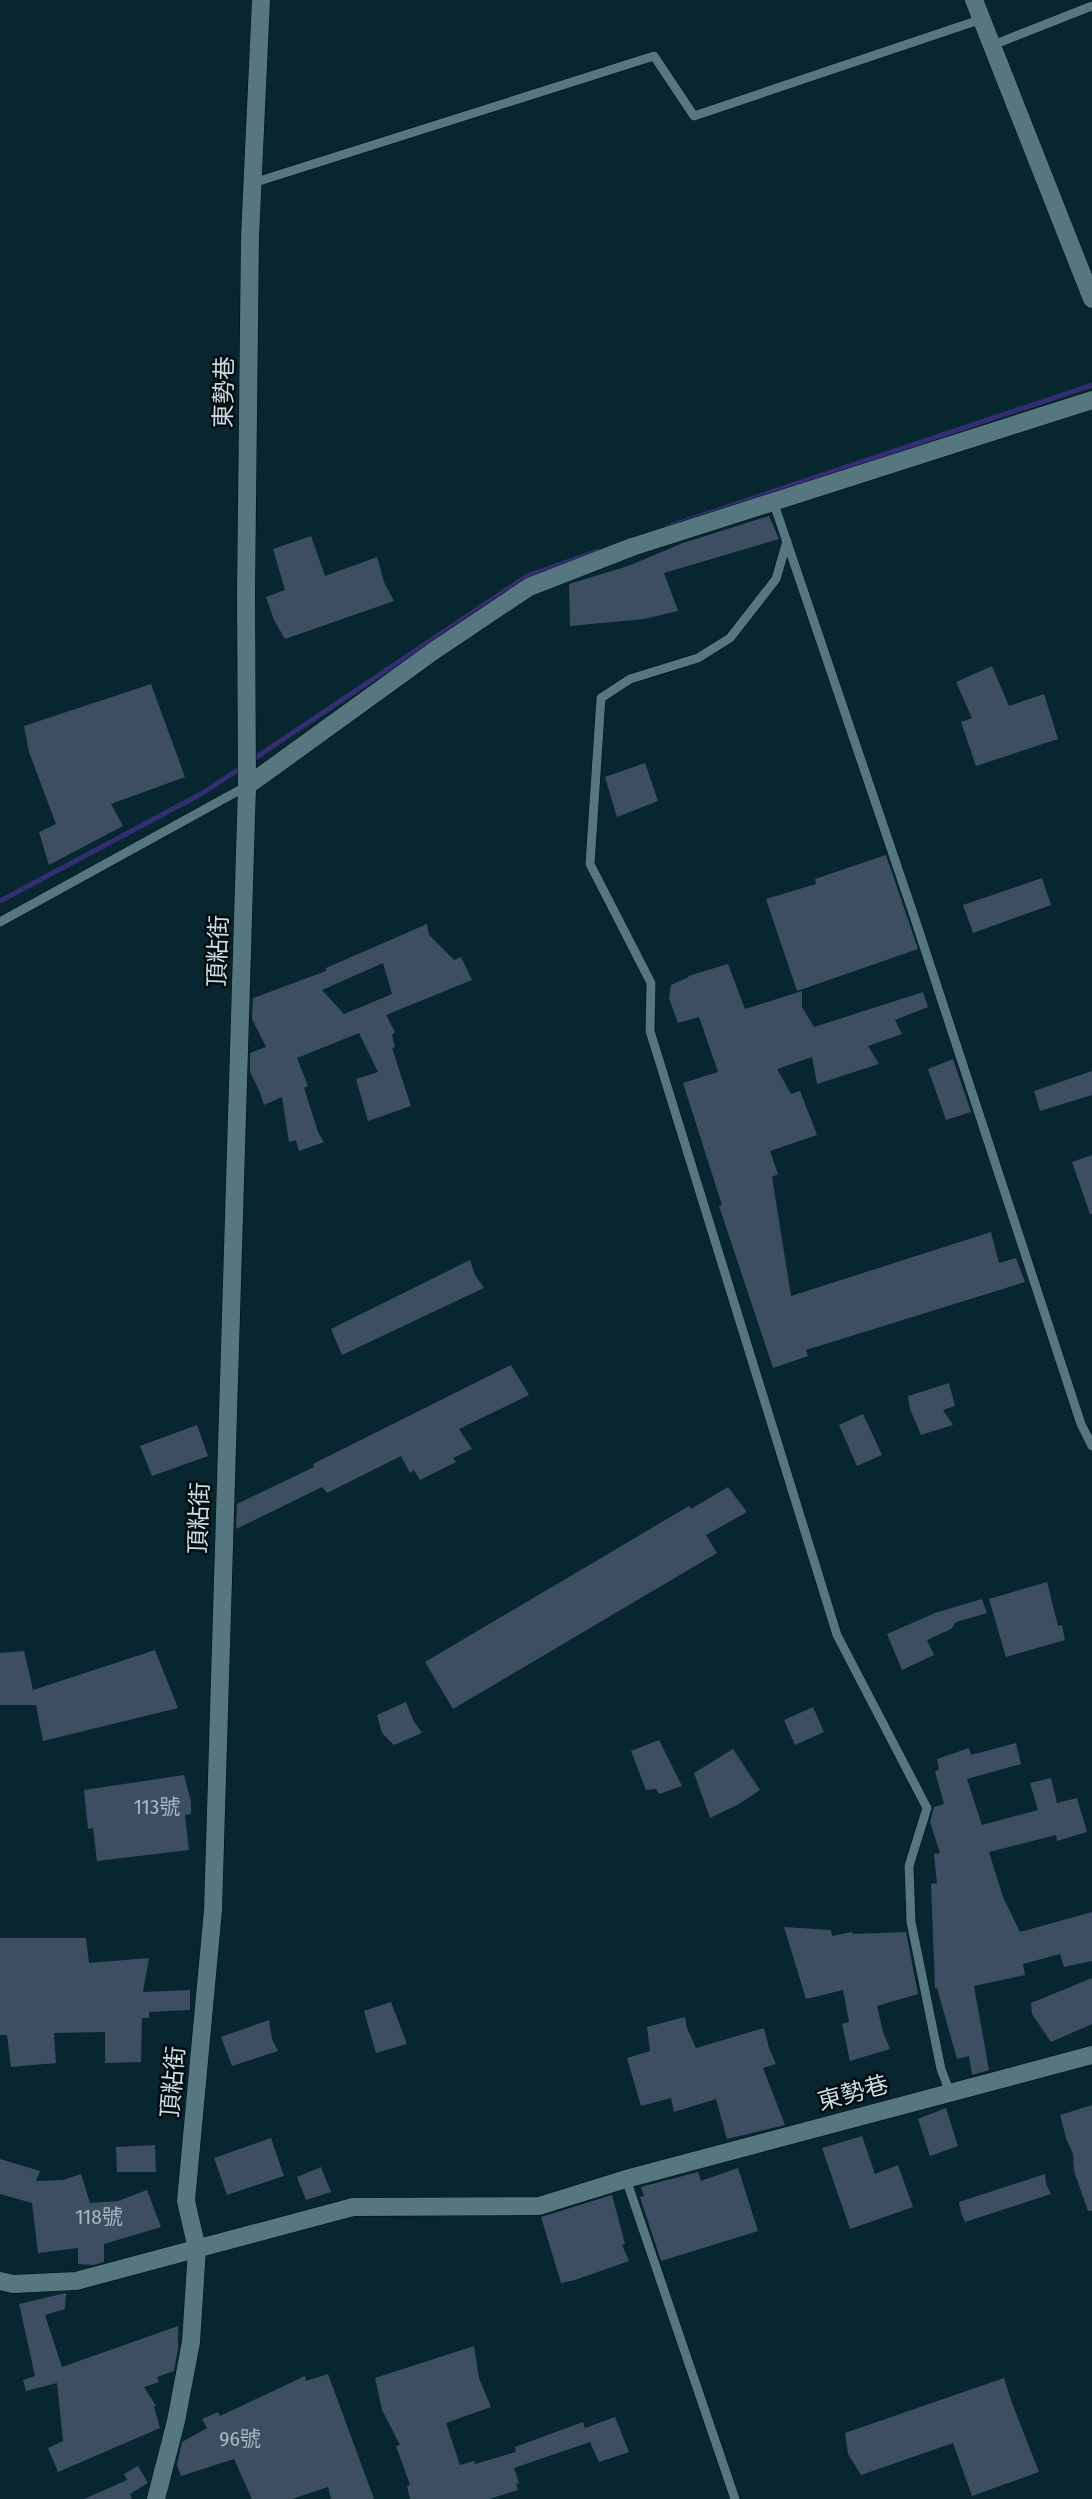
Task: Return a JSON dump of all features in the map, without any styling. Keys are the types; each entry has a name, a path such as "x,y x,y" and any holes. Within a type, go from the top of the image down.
{"street":[{"name":"東勢巷","path":"247,786 246,593 253,183 261,0"},
{"path":"974,0 1092,299"},
{"path":"247,786 435,649 529,587 632,547 1092,400"},
{"name":"頂粘街","path":"156,2499 176,2421 191,2342 197,2249 186,2201 213,1910 247,786"},
{"name":"東勢巷","path":"626,2179 1092,2055"},
{"path":"0,2281 13,2284 76,2281 353,2207 539,2206 626,2179"}],"lane":[{"path":"993,45 1092,6"},
{"path":"253,183 654,56 694,116 982,19"},
{"path":"773,501 915,919 1081,1424 1092,1446"},
{"path":"787,541 776,579 730,638 698,658 630,679 601,698 590,864 651,983 650,1031 837,1635 927,1808 909,1866 911,1922 941,2069 950,2093"},
{"path":"0,922 247,786"},
{"path":"626,2179 732,2498"}],"building":[{"path":"769,516 779,539 664,573 678,611 644,619 570,626 569,584 628,566 683,543"},
{"path":"311,536 325,576 377,557 384,582 394,601 285,639 274,620 266,597 285,590 273,549"},
{"path":"992,666 1009,706 1044,694 1058,739 976,766 961,722 972,718 956,682"},
{"path":"151,684 185,777 111,804 123,826 49,865 39,832 56,824 29,752 24,726"},
{"path":"645,763 658,801 617,817 605,777"},
{"path":"886,855 918,949 797,991 766,899 816,884 815,879"},
{"path":"1042,878 1051,905 973,933 963,905"},
{"path":"427,924 429,935 454,960 461,957 472,980 386,1015 395,1032 392,1035 395,1047 392,1048 411,1106 368,1121 356,1079 378,1072 359,1033 297,1058 308,1086 304,1088 318,1132 324,1142 299,1151 296,1140 289,1142 282,1097 264,1105 250,1072 250,1053 266,1047 252,1019 253,998 326,971 326,968","holes":["383,963 392,994 344,1014 322,990"]},
{"path":"728,964 745,1009 802,991 802,1007 814,1027 923,992 928,1007 895,1020 902,1034 868,1046 879,1064 817,1084 812,1057 777,1069 791,1094 800,1091 817,1135 770,1151 778,1174 772,1177 791,1296 991,1232 999,1263 1016,1258 1025,1282 806,1350 808,1356 773,1368 719,1206 722,1205 683,1083 718,1072 699,1017 678,1023 669,998 671,985 688,976"},
{"path":"953,1059 971,1112 946,1120 928,1069"},
{"path":"1092,1071 1092,1095 1040,1111 1034,1091"},
{"path":"1092,1155 1092,1214 1090,1214 1072,1162"},
{"path":"470,1260 475,1275 484,1288 342,1355 331,1329"},
{"path":"511,1365 529,1395 459,1429 472,1449 453,1458 456,1462 420,1480 414,1470 410,1473 401,1456 327,1493 322,1487 236,1529 237,1504"},
{"path":"949,1383 955,1406 943,1410 953,1425 921,1435 910,1409 908,1396"},
{"path":"863,1414 882,1455 857,1466 839,1425"},
{"path":"197,1425 208,1456 152,1476 140,1446"},
{"path":"728,1487 747,1512 706,1535 717,1553 453,1709 425,1662 689,1506 691,1509"},
{"path":"1047,1582 1058,1626 1062,1625 1065,1640 1006,1657 989,1599"},
{"path":"982,1599 987,1613 956,1622 951,1629 927,1640 934,1655 902,1670 887,1634 935,1613"},
{"path":"155,1650 178,1708 43,1741 36,1705 0,1705 0,1653 24,1651 33,1690"},
{"path":"406,1702 422,1733 394,1745 382,1733 377,1715"},
{"path":"813,1707 824,1732 795,1745 784,1720"},
{"path":"659,1740 682,1786 659,1794 656,1789 646,1790 631,1751"},
{"path":"1016,1743 1021,1764 967,1779 982,1825 1038,1810 1030,1783 1051,1778 1057,1803 1077,1798 1087,1832 1057,1841 1056,1835 989,1852 1003,1897 1020,1932 1092,1912 1092,1961 1064,1967 1060,1954 1023,1964 1025,1975 974,1986 989,2070 972,2075 969,2056 957,2059 935,1988 931,1884 937,1883 934,1854 940,1853 930,1822 934,1807 944,1804 935,1772 939,1769 937,1759 969,1748 971,1755"},
{"path":"733,1749 760,1790 710,1818 694,1773"},
{"path":"184,1775 191,1802 191,1814 185,1815 189,1850 97,1861 93,1828 88,1829 84,1790"},
{"path":"784,1927 831,1930 832,1936 852,1932 906,1932 918,1994 877,2006 890,2049 850,2061 842,2024 849,2022 843,1990 806,1999"},
{"path":"0,1938 86,1938 89,1963 149,1958 143,1992 190,1990 190,2010 149,2012 149,2018 142,2018 141,2062 105,2063 105,2032 54,2033 56,2063 11,2067 7,2035 0,2035"},
{"path":"1092,1978 1092,2024 1051,2042 1032,2014 1031,2003"},
{"path":"391,2002 407,2044 376,2053 364,2011"},
{"path":"685,2017 696,2048 764,2028 776,2064 763,2068 785,2125 727,2139 716,2099 674,2112 671,2098 641,2106 627,2058 650,2051 647,2027"},
{"path":"269,2020 272,2039 278,2051 232,2066 221,2037"},
{"path":"1092,2105 1092,2211 1088,2211 1074,2171 1073,2154 1060,2115"},
{"path":"946,2108 958,2146 930,2156 918,2119"},
{"path":"862,2136 875,2174 898,2165 913,2207 850,2229 822,2148"},
{"path":"271,2138 284,2176 227,2195 214,2158"},
{"path":"155,2145 156,2172 117,2172 116,2147"},
{"path":"0,2159 40,2171 36,2181 63,2180 81,2174 90,2203 118,2201 147,2190 161,2227 104,2244 104,2262 93,2265 78,2264 78,2248 38,2253 32,2203 0,2194"},
{"path":"321,2167 331,2192 306,2200 297,2177"},
{"path":"738,2168 758,2231 661,2261 640,2197 644,2196 641,2187 698,2172 701,2181"},
{"path":"1045,2174 1051,2194 965,2222 959,2202"},
{"path":"612,2195 625,2244 622,2245 629,2261 561,2283 541,2217"},
{"path":"66,2293 65,2309 45,2315 62,2367 178,2326 178,2349 174,2371 157,2377 159,2382 144,2387 156,2406 154,2407 160,2428 58,2472 48,2448 63,2441 57,2383 26,2391 23,2380 35,2376 19,2304"},
{"path":"474,2346 479,2378 491,2407 446,2423 460,2465 474,2461 475,2464 516,2452 515,2447 583,2422 585,2428 615,2417 629,2452 599,2462 590,2442 514,2468 519,2483 516,2484 518,2490 489,2499 410,2499 407,2486 410,2485 396,2446 400,2445 382,2410 375,2378"},
{"path":"328,2374 374,2499 331,2499 328,2487 292,2499 252,2499 234,2459 181,2476 177,2465 182,2442 207,2428 202,2419 218,2412 220,2416 305,2376 306,2381"},
{"path":"1004,2378 1039,2472 972,2496 953,2443 861,2475 848,2454 845,2433"},
{"path":"138,2466 148,2483 130,2494 132,2499 84,2499 127,2480 124,2474"}],"waterway":[{"path":"667,527 1092,385"},
{"path":"252,760 527,576 598,551"},
{"path":"0,901 201,794 244,766"}]}
